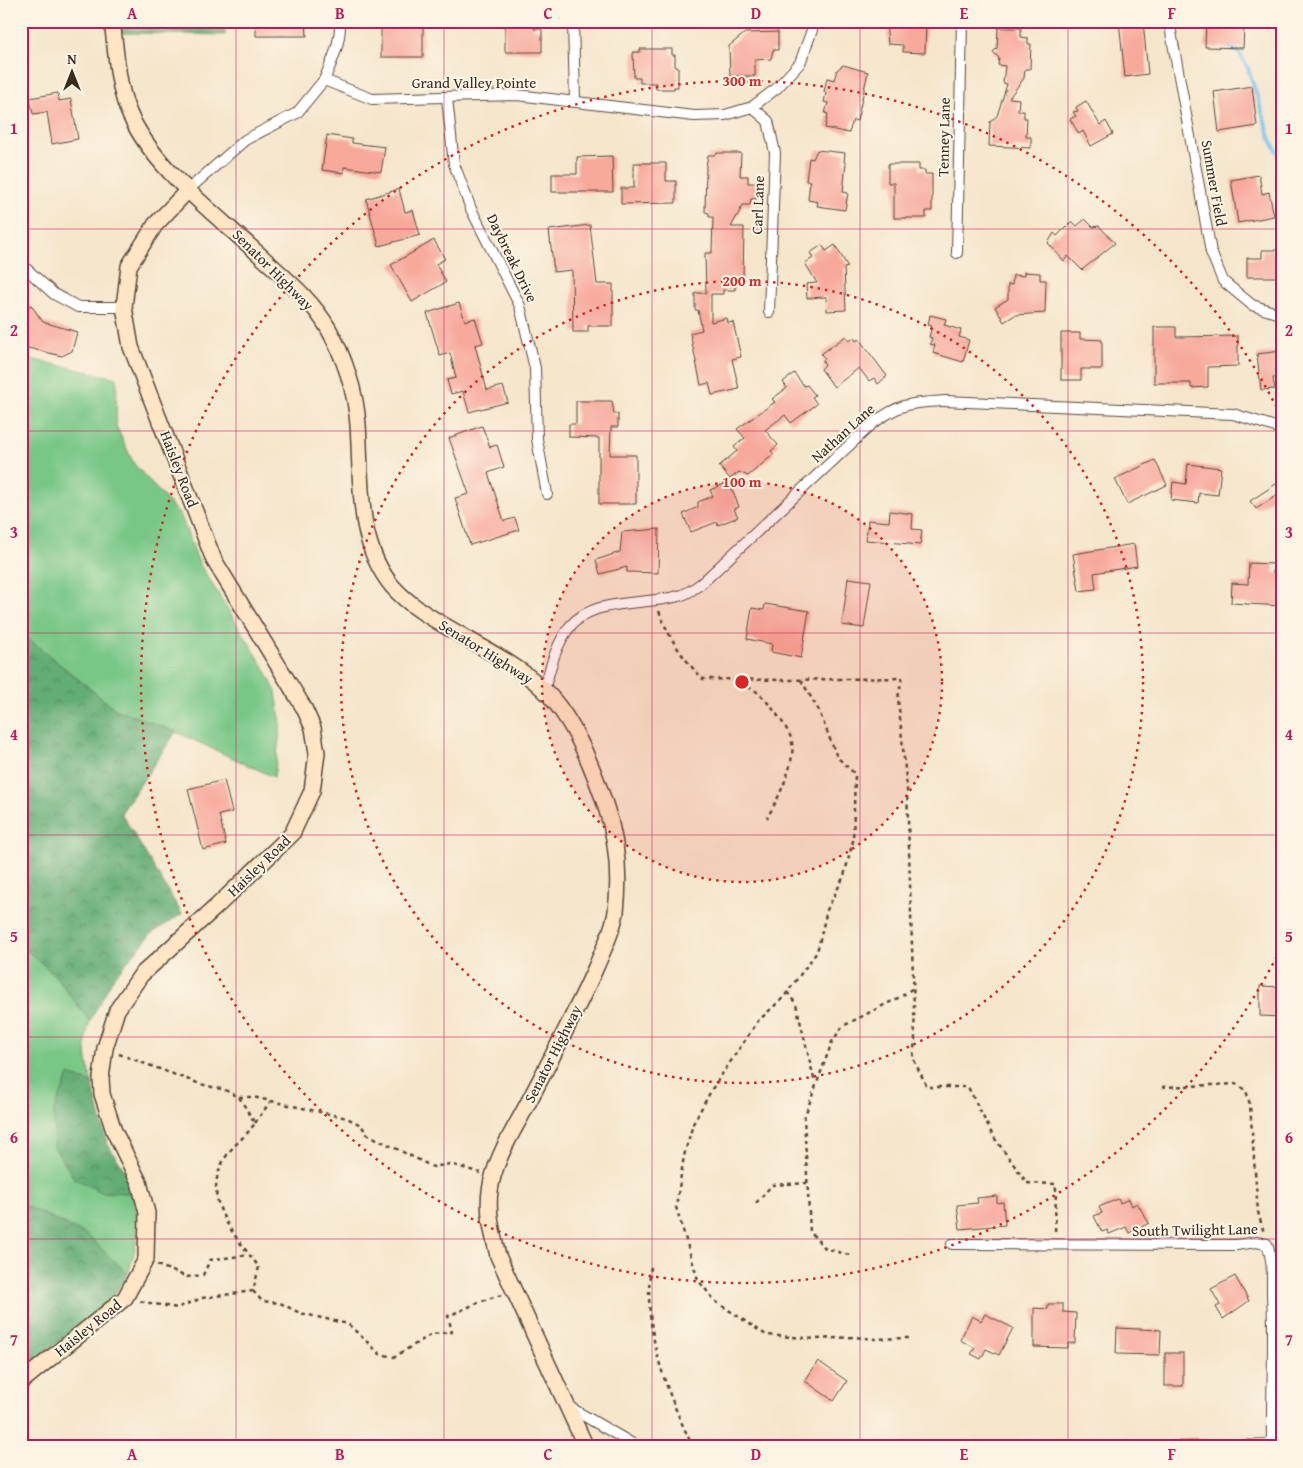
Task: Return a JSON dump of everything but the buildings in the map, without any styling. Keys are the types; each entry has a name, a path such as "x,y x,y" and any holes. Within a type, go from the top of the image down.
{"street":[{"name":"Senator Highway","path":"112,21 121,84 128,108 142,137 162,165 298,290 326,324 340,350 352,387 358,421 364,526 378,565 393,587 414,606 510,664 544,690 570,725 585,752 605,804 613,830 616,857 616,916 576,1010 497,1162 489,1194 491,1226 498,1256 586,1447"},
{"path":"189,189 245,140 297,113 324,80 341,30 340,21"},
{"path":"573,21 575,101"},
{"name":"Grand Valley Pointe","path":"324,80 372,99 517,95 694,116 726,115 752,106 777,88 800,63 812,30 812,21"},
{"name":"Tenney Lane","path":"957,253 962,21"},
{"name":"Summer Field","path":"1169,21 1211,252 1223,281 1252,305 1282,314"},
{"name":"Daybreak Drive","path":"447,98 454,164 471,209 520,306 535,368 537,439 547,494"},
{"name":"Carl Lane","path":"752,106 768,121 775,153 769,312"},
{"name":"Haisley Road","path":"21,1382 125,1298 146,1260 147,1213 139,1182 114,1131 102,1094 101,1078 105,1048 117,1010 141,975 292,834 312,791 317,753 313,728 304,708 214,560 131,347 124,306 129,266 154,225 189,189"},
{"path":"21,264 54,294 78,306 124,306"},
{"name":"Nathan Lane","path":"544,690 555,652 566,631 578,618 595,608 655,601 684,595 702,583 872,424 896,407 918,402 945,401 1233,414 1282,429"},
{"name":"South Twilight Lane","path":"952,1244 1055,1246 1236,1245 1256,1242 1267,1244 1271,1261 1275,1346 1271,1403 1277,1445"},
{"path":"568,1407 638,1447"},
{"path":"1165,1447 1277,1445"}],"path":[{"path":"655,601 670,637 693,669 703,679 902,678 898,698 907,789 915,1040 913,1058 927,1087 968,1087 993,1136 1026,1183 1056,1184 1055,1246"},
{"path":"731,679 756,692 775,712 791,739 790,766 785,782 767,818"},
{"path":"801,680 819,711 837,757 855,774 853,841 844,876 827,910 817,952 787,992 758,1021 712,1089 693,1124 684,1156 676,1207 698,1280 715,1301 766,1335 817,1339 854,1337 875,1339 909,1338"},
{"path":"848,1255 825,1248 810,1232 804,1118 832,1042 843,1026 902,996 913,988"},
{"path":"787,992 796,1004 815,1085"},
{"path":"105,1048 147,1066 175,1073 200,1084 225,1090 239,1097 253,1097 347,1118 361,1125 368,1134 434,1168 450,1164 493,1178"},
{"path":"1162,1087 1236,1084 1246,1090 1250,1105 1258,1212 1267,1244"},
{"path":"239,1097 255,1123"},
{"path":"253,1291 259,1267 224,1221 214,1189 218,1171 228,1153 246,1136 270,1102"},
{"path":"756,1204 772,1185 808,1183"},
{"path":"146,1260 187,1277 203,1276 210,1260 249,1255"},
{"path":"651,1267 647,1292 651,1324 665,1379 693,1447"},
{"path":"253,1291 262,1301 280,1303 300,1313 348,1324 380,1354 394,1357 432,1334 452,1332 448,1316 468,1308 478,1300 514,1292"},
{"path":"125,1298 177,1308 202,1298 253,1291"}],"green space":[{"path":"122,21 225,21 225,35 121,33"},
{"path":"21,357 117,378 116,426 134,464 181,516 199,563 264,667 276,692 281,724 274,777 176,732 115,709 21,633"},
{"path":"21,633 115,709 176,732 121,813 182,914 151,934 114,977 90,1021 54,974 21,945"},
{"path":"21,945 54,974 90,1021 86,1044 92,1083 69,1075 101,1192 132,1193 137,1216 137,1234 128,1274 88,1236 28,1207 21,1206"},
{"path":"69,1075 92,1083 107,1143 127,1174 132,1193 101,1192 74,1178 54,1147 54,1110"},
{"path":"21,1206 28,1207 88,1236 128,1274 109,1302 74,1331 21,1370"}],"waterway":[{"path":"1196,21 1208,30"},
{"path":"1227,45 1240,54 1248,68 1271,140 1282,160"}]}
